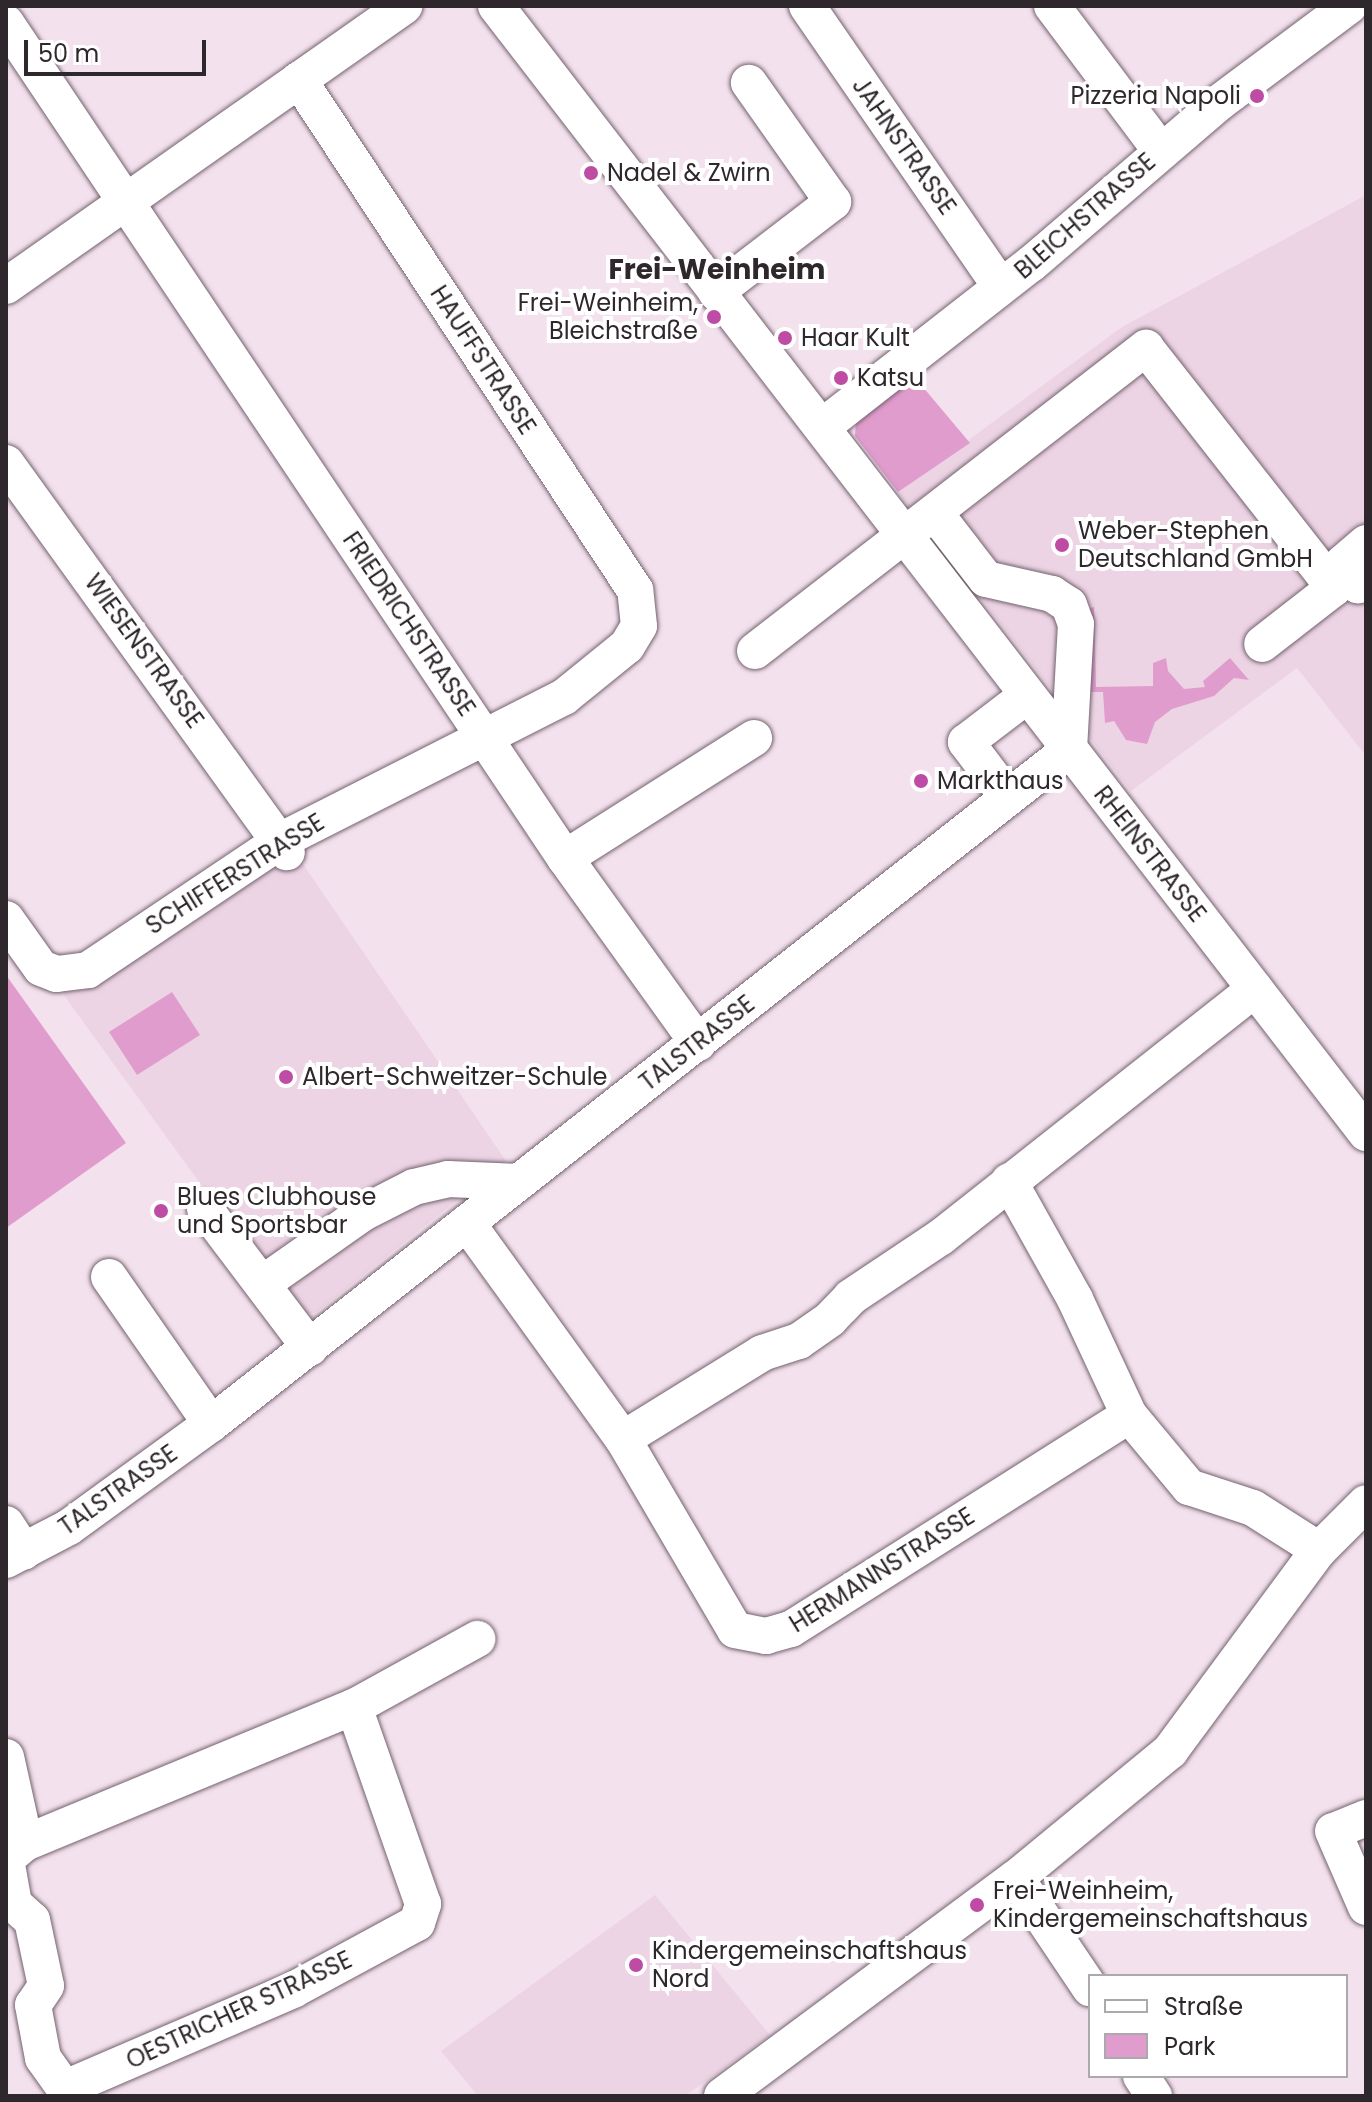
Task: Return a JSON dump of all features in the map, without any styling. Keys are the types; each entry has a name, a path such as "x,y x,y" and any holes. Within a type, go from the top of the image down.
{"street":[{"path":"6,286 404,6"},
{"name":"RHEINSTRASSE","path":"496,6 822,427 1025,697 1366,1133"},
{"name":"JAHNSTRASSE","path":"807,6 1001,287"},
{"path":"1052,6 1161,151"},
{"name":"BLEICHSTRASSE","path":"822,427 1001,287 1161,151 1349,6"},
{"name":"FRIEDRICHSTRASSE","path":"6,23 565,858 698,1043"},
{"name":"HAUFFSTRASSE","path":"299,80 635,590 639,626 627,646"},
{"path":"716,292 833,202 749,83"},
{"path":"755,651 1146,348 1334,588 1262,644"},
{"name":"WIESENSTRASSE","path":"6,463 284,846"},
{"path":"935,513 986,579 1052,594 1069,605 1076,624 1069,750"},
{"path":"1366,543 1343,563 1358,585 1366,582"},
{"name":"SCHIFFERSTRASSE","path":"6,919 41,968 57,974 88,970 284,846 483,734 517,724 564,697 627,646"},
{"path":"1007,796 966,742 1025,697"},
{"path":"565,858 754,738"},
{"name":"TALSTRASSE","path":"12,1545 115,1496 211,1424 1069,750"},
{"path":"623,1439 762,1353 799,1341 1255,989"},
{"path":"262,1284 363,1213 414,1187 448,1179 519,1182"},
{"path":"1009,1181 1075,1299 1129,1415 1189,1487 1253,1508 1319,1550"},
{"path":"205,1209 310,1348"},
{"name":"HERMANNSTRASSE","path":"467,1223 623,1439 735,1630 766,1636 791,1629 1129,1415"},
{"path":"109,1277 211,1424"},
{"path":"722,2096 1016,1878 1170,1751 1319,1550 1359,1526"},
{"path":"69,2092 43,2058 33,2005 46,1986 32,1920 14,1904 6,1859 25,1843 354,1707 477,1639"},
{"name":"OESTRICHER STRASSE","path":"69,2092 293,1990 417,1923 423,1904 354,1707"},
{"path":"6,1757 25,1843"},
{"path":"1366,1818 1333,1831 1366,1907"},
{"path":"1016,1878 1088,1985"},
{"path":"1142,2078 1154,2096"}],"shaded area":[{"path":"1366,195 1366,756 1297,668 1131,791 898,492 1122,327"},
{"name":"Albert-Schweitzer-Schule","path":"292,848 506,1161 317,1312 296,1316 63,994"},
{"name":"Kindergemeinschaftshaus Nord","path":"655,1895 770,2035 685,2096 478,2096 441,2051"}],"green space":[{"path":"912,374 970,443 898,492 855,436 856,418"},
{"path":"1094,607 1096,687 1153,686 1153,663 1166,658 1168,671 1184,689 1205,687 1203,681 1230,658 1249,680 1234,678 1214,696 1172,709 1155,722 1147,744 1126,740 1114,721 1105,723 1103,692 1085,692 1085,609"},
{"path":"6,975 126,1143 6,1228"},
{"path":"172,992 200,1035 137,1075 109,1032"}],"place":[{"name":"Pizzeria Napoli","path":"1257,96"},
{"name":"Nadel & Zwirn","path":"591,173"},
{"name":"Frei-Weinheim, Bleichstraße","path":"714,317"},
{"name":"Haar Kult","path":"785,338"},
{"name":"Katsu","path":"841,378"},
{"name":"Weber-Stephen Deutschland GmbH","path":"1062,545"},
{"name":"Markthaus","path":"921,781"},
{"name":"Albert-Schweitzer-Schule","path":"286,1077"},
{"name":"Blues Clubhouse und Sportsbar","path":"161,1211"},
{"name":"Frei-Weinheim, Kindergemeinschaftshaus","path":"977,1905"},
{"name":"Kindergemeinschaftshaus Nord","path":"636,1965"}],"district":[{"name":"Frei-Weinheim","path":"717,270"}]}
